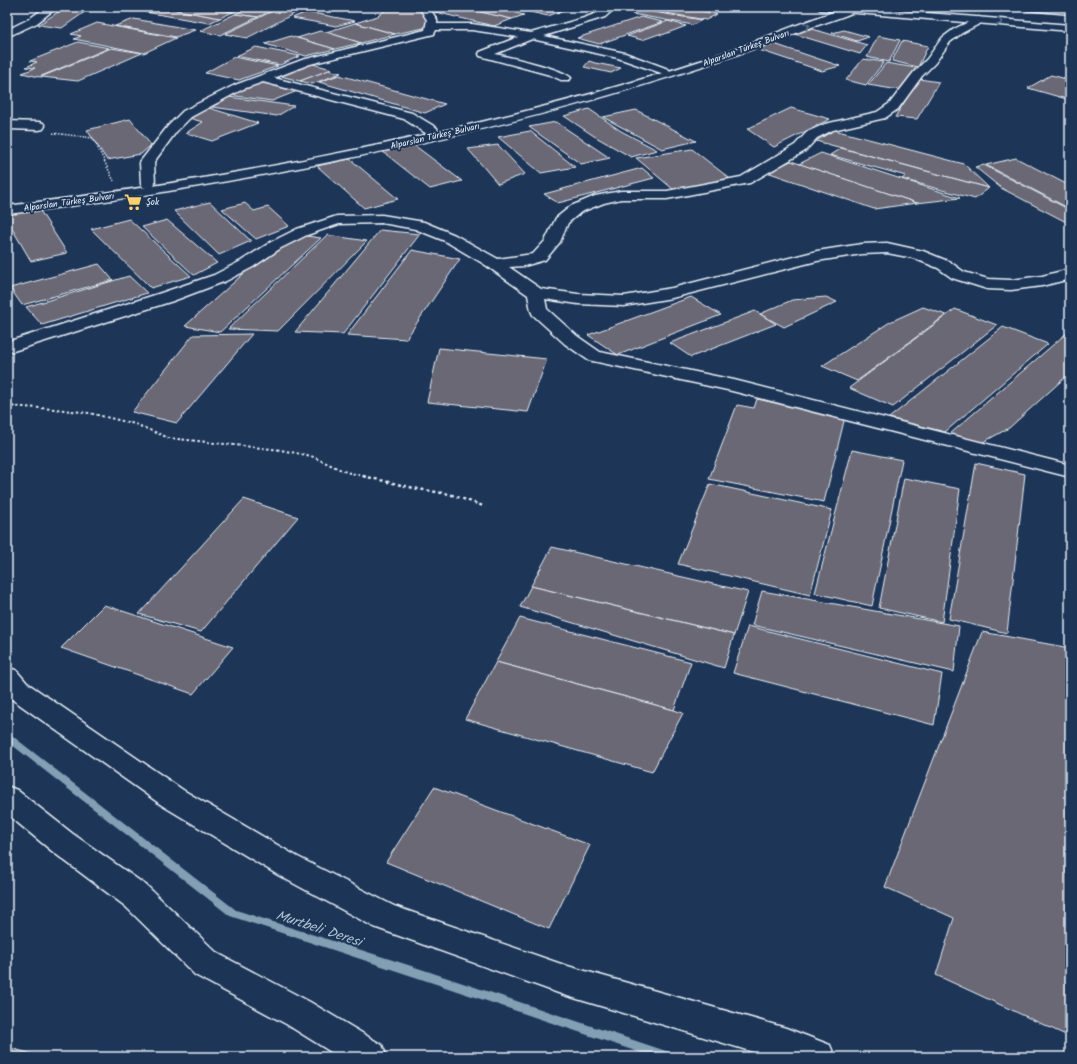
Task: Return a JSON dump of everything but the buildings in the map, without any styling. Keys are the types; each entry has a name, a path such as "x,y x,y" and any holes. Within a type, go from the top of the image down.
{"main road":[{"path":"7,34 33,21 52,7"},
{"path":"148,184 147,162 172,129 187,114 239,87 306,62 430,32 432,20 424,7"},
{"path":"564,78 554,73 484,54 530,36 588,20 601,15 611,7"},
{"path":"821,7 854,8 1070,28"},
{"path":"939,7 1070,21"},
{"path":"1027,7 1070,11"},
{"name":"Alparslan Türkeş Bulvarı","path":"7,210 64,204 159,189 326,159 462,131 563,105 672,74 752,47 854,8"},
{"name":"Alparslan Türkeş Bulvarı","path":"7,203 118,189 268,164 432,131 558,100 664,71 762,36 802,15"},
{"path":"495,264 524,261 539,257 552,242 561,221 576,209 600,198 621,195 667,194 745,180 800,148 812,135 829,127 881,115 894,106 918,74 932,61 946,40 958,31 979,20"},
{"path":"432,27 472,27 530,36 621,55 664,71"},
{"path":"261,78 408,116 432,131"},
{"path":"7,125 39,126"},
{"path":"7,348 220,278 248,264 276,245 302,232 337,220 382,219 419,225 450,238 495,264 536,293 578,299 624,301 672,293 817,256 862,249 888,248 917,254 944,265 958,275 987,284 1019,284 1042,281 1070,274"},
{"path":"536,293 539,311 571,340 594,356 727,384 1070,471"},
{"path":"7,677 18,690 173,798 288,866 385,917 564,980 786,1045 818,1057"},
{"path":"7,798 63,843 136,896 206,964 298,1013 370,1057"}],"path":[{"path":"89,7 108,10 130,7"},
{"path":"308,10 312,7"},
{"path":"39,126 47,133 93,138 118,189"},
{"path":"7,406 41,407 106,417 135,424 155,434 169,438 281,450 311,456 346,472 418,489 449,494 483,506"}],"waterway":[{"name":"Murtbeli Deresi","path":"7,736 233,913 669,1057"}],"place":[{"name":"Şok","path":"133,202"}]}
